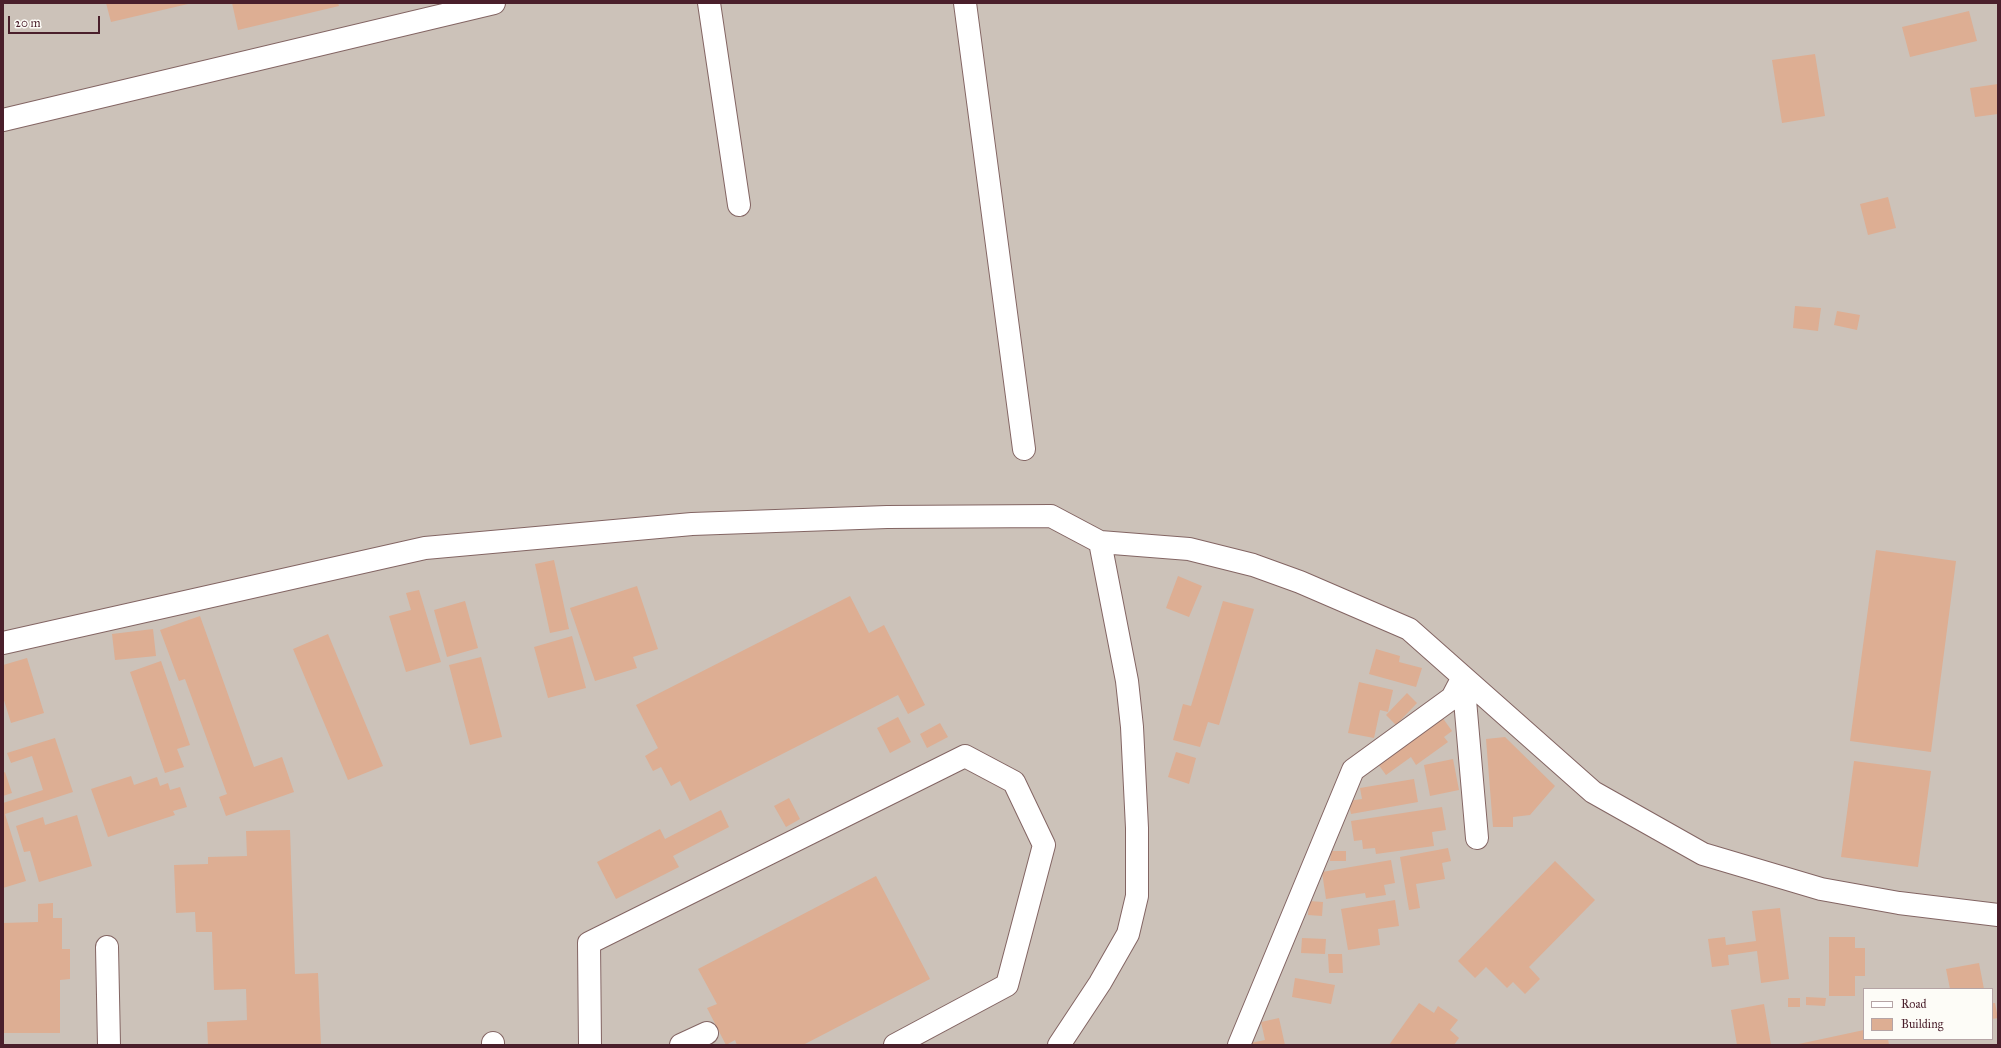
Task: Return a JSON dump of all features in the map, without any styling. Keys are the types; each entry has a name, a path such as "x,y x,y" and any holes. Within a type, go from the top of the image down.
{"street":[{"path":"3,120 494,3"},
{"path":"709,3 739,205"},
{"path":"965,3 1024,449"},
{"path":"3,643 425,548 692,524 887,517 1051,516 1100,542 1190,549 1253,565 1286,577 1409,629 1593,792 1703,854 1821,889 1899,903 1998,914"},
{"path":"1059,1045 1100,983 1128,934 1137,896 1137,828 1128,681 1100,542"},
{"path":"1464,677 1477,838"},
{"path":"1239,1045 1353,770 1452,698 1464,677"},
{"path":"590,1045 589,943 965,756 1014,782 1044,845 1007,985 895,1045"},
{"path":"107,947 109,1045"},
{"path":"681,1045 707,1033"}],"shaded area":[{"path":"3,3 1998,3 1998,1045 3,1045"}],"building":[{"path":"106,3 188,3 188,4 111,22"},
{"path":"232,3 338,3 339,6 238,30"},
{"path":"1969,11 1977,41 1910,57 1902,27"},
{"path":"1815,54 1825,116 1782,123 1772,60"},
{"path":"1998,84 1998,114 1975,117 1970,88"},
{"path":"1888,197 1896,228 1868,235 1860,204"},
{"path":"1795,306 1821,308 1818,331 1793,328"},
{"path":"1837,311 1860,315 1857,330 1834,325"},
{"path":"1876,550 1956,561 1931,752 1850,741"},
{"path":"554,560 569,629 550,633 535,564"},
{"path":"1178,576 1202,586 1189,617 1166,608"},
{"path":"637,586 658,649 633,657 637,668 595,681 570,608"},
{"path":"419,590 441,662 406,672 389,616 411,610 406,593"},
{"path":"850,596 869,633 884,625 925,705 908,714 898,695 690,801 680,781 671,786 661,767 653,771 645,756 658,748 636,705"},
{"path":"465,601 478,648 447,657 434,610"},
{"path":"1223,601 1254,609 1219,725 1208,722 1200,747 1173,740 1183,704 1191,706"},
{"path":"200,616 254,767 282,757 294,792 226,816 219,797 227,794 185,679 179,681 160,630"},
{"path":"153,629 156,656 115,660 112,634"},
{"path":"328,634 383,766 348,780 293,649"},
{"path":"572,636 586,688 548,698 534,647"},
{"path":"1376,649 1400,656 1399,662 1422,668 1416,687 1369,674"},
{"path":"481,657 502,737 470,745 449,665"},
{"path":"27,658 44,713 11,723 3,697 3,665"},
{"path":"161,661 190,745 177,749 184,767 165,773 130,672"},
{"path":"1359,682 1393,690 1388,712 1380,710 1374,738 1348,733"},
{"path":"1407,693 1417,703 1396,725 1386,715"},
{"path":"898,717 911,742 890,753 877,728"},
{"path":"1442,717 1452,731 1444,737 1448,742 1416,765 1411,757 1386,775 1378,764"},
{"path":"940,723 948,737 927,748 920,734"},
{"path":"1505,737 1555,786 1530,815 1513,817 1513,827 1493,827 1486,739"},
{"path":"55,738 73,792 5,814 26,881 3,888 3,803 43,790 32,756 11,763 7,753"},
{"path":"1176,752 1196,758 1189,784 1168,777"},
{"path":"1453,759 1459,790 1430,796 1424,765"},
{"path":"1854,761 1931,771 1918,867 1841,857"},
{"path":"5,772 12,793 3,796 3,773"},
{"path":"131,776 134,785 157,777 160,786 168,783 170,790 180,787 187,807 173,811 175,815 108,837 91,789"},
{"path":"1414,779 1418,802 1351,814 1348,801 1362,799 1360,788"},
{"path":"789,798 800,819 786,827 774,806"},
{"path":"1442,807 1446,830 1432,832 1434,846 1376,854 1375,848 1363,849 1362,840 1354,841 1351,821"},
{"path":"721,810 729,827 673,856 679,867 616,899 597,862 660,829 665,839"},
{"path":"77,815 92,866 39,882 30,851 24,852 16,826 43,817 45,825"},
{"path":"290,830 295,974 318,973 321,1045 208,1045 207,1022 247,1020 246,989 214,990 212,932 196,932 195,912 176,913 174,865 208,864 208,857 247,856 246,831"},
{"path":"1448,848 1451,861 1442,863 1445,879 1416,884 1420,908 1409,910 1400,857"},
{"path":"1331,851 1346,851 1346,861 1330,861"},
{"path":"1391,860 1395,883 1384,885 1386,895 1366,898 1365,893 1326,899 1322,872"},
{"path":"1555,861 1595,900 1529,967 1540,979 1525,994 1513,982 1507,988 1486,967 1475,978 1458,961"},
{"path":"876,876 930,979 803,1045 737,1045 735,1040 726,1045 707,1008 717,1004 698,969"},
{"path":"1395,900 1399,926 1378,929 1380,945 1348,950 1341,909"},
{"path":"1309,901 1323,902 1322,916 1308,915"},
{"path":"53,903 53,918 62,918 62,949 70,949 70,979 60,980 60,1033 3,1033 3,923 38,922 38,904"},
{"path":"1780,908 1789,979 1761,983 1757,951 1728,955 1729,965 1712,967 1708,939 1725,937 1726,945 1756,941 1752,911"},
{"path":"1829,937 1855,937 1855,948 1865,948 1865,976 1855,976 1855,996 1829,996"},
{"path":"1302,938 1326,939 1325,954 1301,953"},
{"path":"1328,954 1342,954 1343,973 1329,973"},
{"path":"1979,963 1984,988 1950,988 1946,969"},
{"path":"1295,978 1335,985 1331,1004 1292,997"},
{"path":"1806,997 1826,998 1825,1006 1806,1005"},
{"path":"1788,998 1800,998 1800,1007 1788,1007"},
{"path":"1419,1003 1434,1013 1438,1006 1458,1020 1450,1030 1459,1038 1454,1045 1389,1045"},
{"path":"1993,1003 1995,1003 1998,1018 1993,1019"},
{"path":"1764,1004 1771,1045 1737,1045 1731,1010"},
{"path":"1279,1018 1285,1045 1251,1045 1250,1043 1265,1040 1261,1022"},
{"path":"1863,1030 1863,1040 1888,1040 1889,1045 1794,1045"}]}
